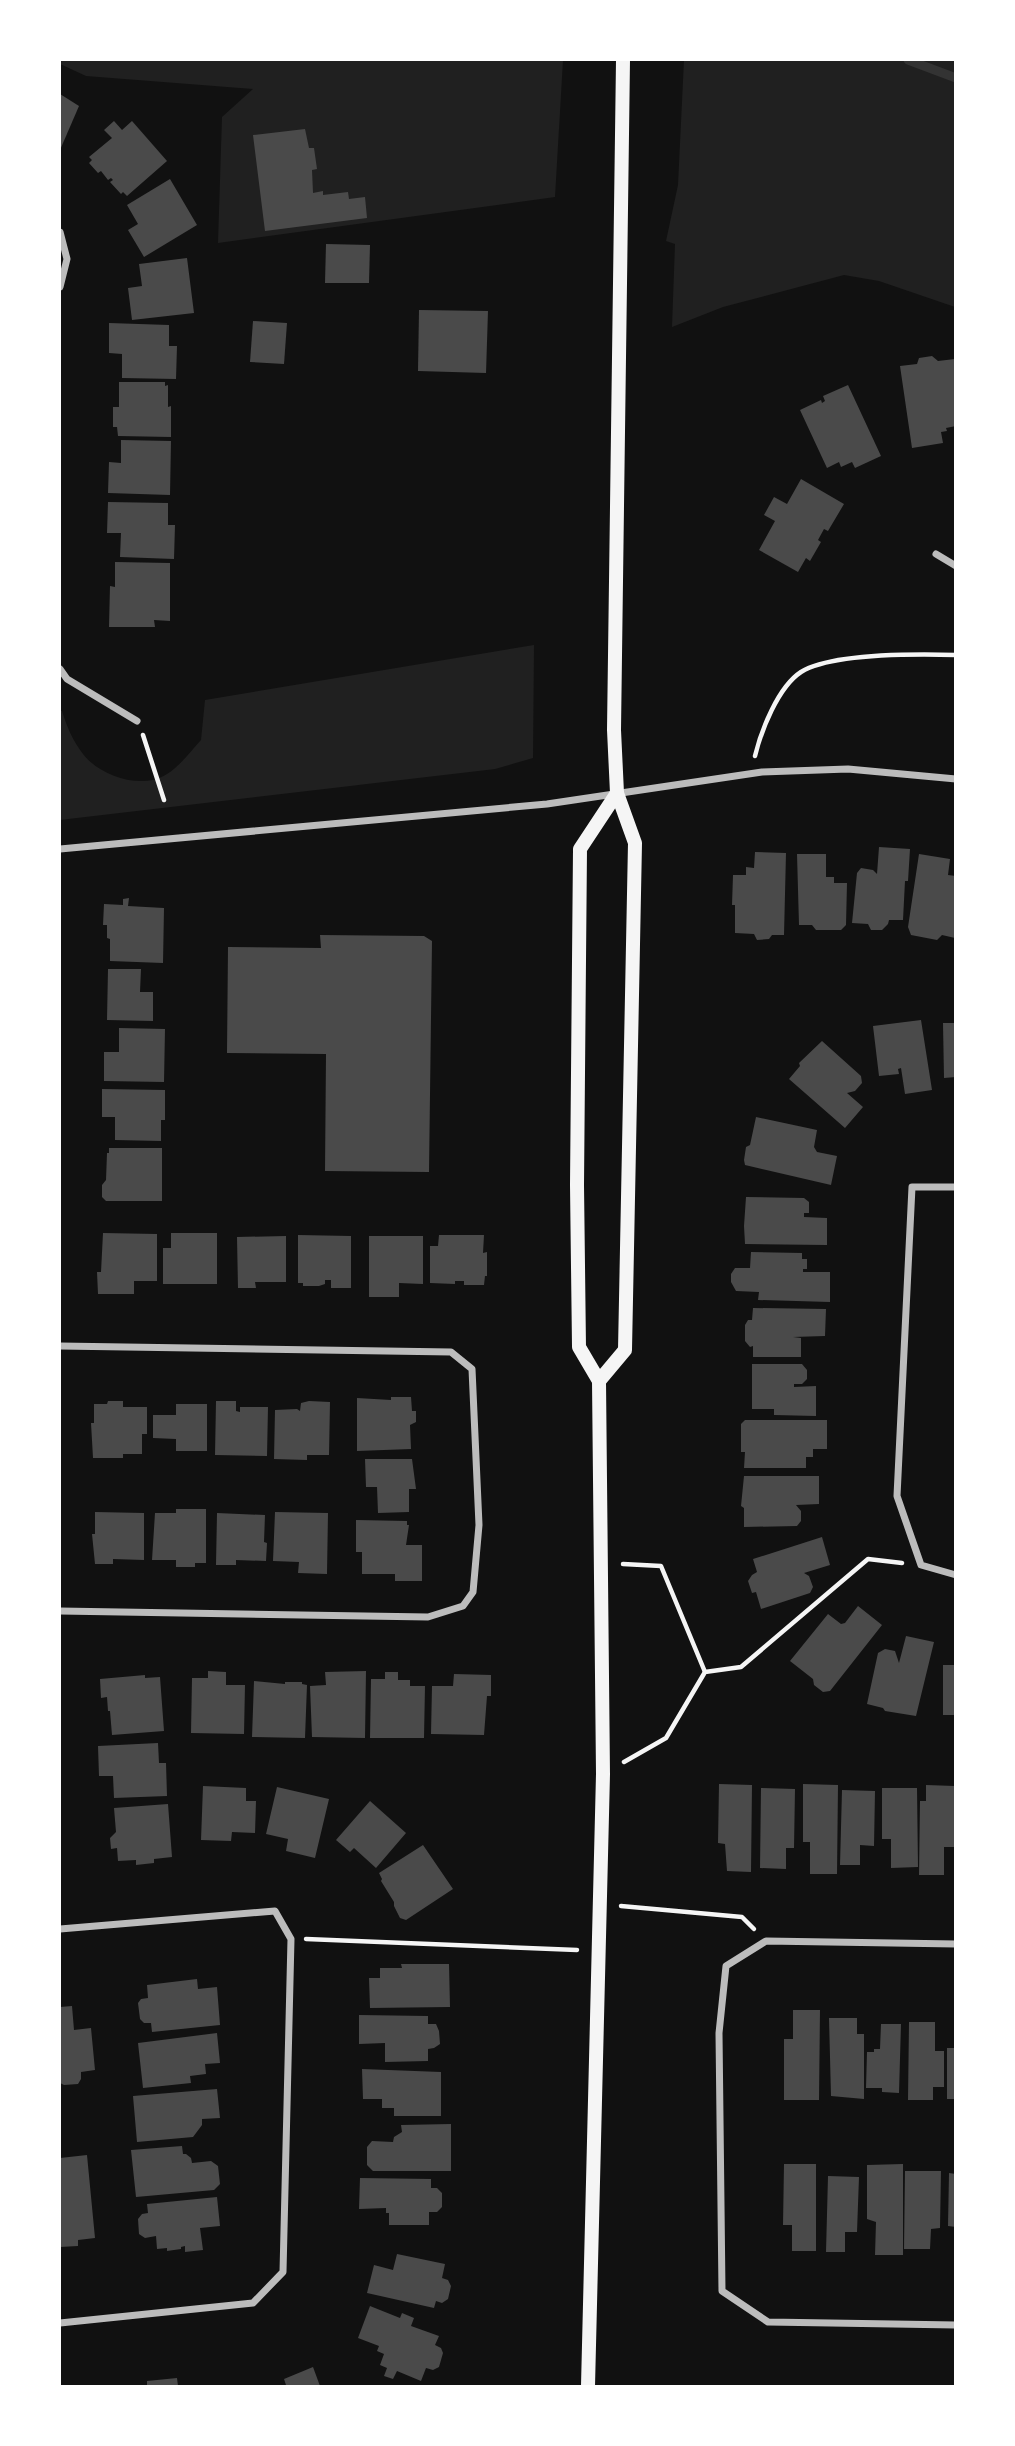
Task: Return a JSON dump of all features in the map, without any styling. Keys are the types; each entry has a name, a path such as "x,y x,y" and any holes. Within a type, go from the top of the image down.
{"main road":[{"path":"599,1381 625,1350 635,843 617,793 614,730 623,60"},
{"path":"588,2386 603,1773 599,1381 579,1346 577,1185 580,849 617,793"}],"street":[{"path":"60,232 66,259 60,287"},
{"path":"936,554 956,566"},
{"path":"60,668 66,679 137,721"},
{"path":"60,849 547,804 762,772 848,769 956,779"},
{"path":"956,1188 912,1187 897,1496 921,1565 956,1576"},
{"path":"60,1346 451,1352 472,1369 480,1525 473,1592 463,1606 428,1618 60,1611"},
{"path":"60,1929 275,1911 291,1939 282,2272 253,2303 60,2323"},
{"path":"956,1944 766,1941 726,1966 719,2033 722,2291 768,2322 956,2325"}],"path":[{"path":"762,772 755,755 779,694 800,673 825,663 897,654 956,655"},
{"path":"137,721 164,800"},
{"path":"705,1672 741,1667 869,1559 921,1565"},
{"path":"601,1563 661,1566 705,1672"},
{"path":"603,1773 666,1738 705,1672"},
{"path":"599,1905 742,1916 766,1941"},
{"path":"291,1939 598,1951"}],"shaded area":[{"path":"60,60 563,60 555,197 218,243 222,117 253,89 86,76 60,64"},
{"path":"684,60 955,60 955,307 879,281 844,275 723,307 672,327 675,244 666,241 678,185"},
{"path":"534,645 533,758 495,769 60,820 60,711 76,744 91,762 122,779 146,781 172,771 201,740 205,700"}],"building":[{"path":"60,94 79,106 60,150"},
{"path":"114,121 122,130 132,121 167,161 127,196 123,192 121,194 110,182 113,180 111,178 108,180 89,163 92,160 89,157 112,138 104,130"},
{"path":"305,129 309,148 314,148 317,169 312,170 313,193 323,191 323,195 348,192 349,199 365,197 367,218 265,231 253,135"},
{"path":"170,179 197,225 144,257 128,230 138,224 127,205"},
{"path":"326,244 370,245 369,283 325,283"},
{"path":"187,258 194,313 132,320 128,288 142,286 139,264"},
{"path":"419,310 488,311 486,373 418,371"},
{"path":"253,321 287,323 284,364 250,362"},
{"path":"109,323 169,325 169,346 177,346 176,379 122,378 122,354 109,353"},
{"path":"932,356 938,361 955,359 956,426 941,432 943,443 912,448 900,366 917,364 919,358"},
{"path":"119,382 165,382 165,386 168,385 171,437 118,436 117,427 113,427 113,407 119,407"},
{"path":"848,385 881,456 855,468 852,462 841,467 839,462 827,468 800,410 821,400 822,403 825,401 823,396"},
{"path":"121,440 171,441 170,495 108,493 109,462 121,463"},
{"path":"801,479 844,504 828,531 824,529 818,540 821,542 810,561 806,558 798,572 759,550 775,521 764,515 774,497 787,504"},
{"path":"108,502 168,503 168,525 175,525 174,559 120,557 121,533 107,533"},
{"path":"115,562 170,563 170,621 154,620 155,627 109,627 110,586 115,587"},
{"path":"879,847 910,849 908,881 905,881 903,920 889,920 882,930 871,930 868,924 852,923 857,873 861,868 873,870 877,874"},
{"path":"755,852 786,853 784,935 772,935 769,939 757,940 754,934 735,933 733,875 746,875 746,867 754,868"},
{"path":"797,854 826,854 826,877 834,877 834,883 847,883 846,925 841,930 816,930 812,925 799,925"},
{"path":"919,854 950,859 948,875 956,876 955,938 942,935 937,940 911,935 908,927"},
{"path":"129,898 128,906 164,908 163,963 110,961 110,939 107,938 107,925 103,925 104,904 123,905 123,899"},
{"path":"320,935 424,936 432,941 429,1172 325,1171 326,1054 227,1053 228,947 321,948"},
{"path":"108,969 141,969 140,992 153,992 153,1021 107,1020"},
{"path":"921,1020 932,1090 905,1094 901,1068 898,1069 899,1074 879,1076 873,1026"},
{"path":"943,1023 956,1023 956,1077 944,1078"},
{"path":"119,1028 165,1029 164,1082 104,1081 104,1052 119,1052"},
{"path":"822,1041 861,1076 862,1083 855,1091 847,1093 863,1107 845,1128 789,1079 800,1066 799,1063"},
{"path":"102,1089 165,1090 165,1120 161,1120 161,1141 115,1140 115,1117 102,1117"},
{"path":"756,1117 817,1130 814,1147 817,1152 837,1156 831,1185 745,1165 746,1147 750,1145"},
{"path":"109,1148 162,1148 162,1201 106,1201 102,1197"},
{"path":"746,1197 804,1198 809,1202 809,1213 804,1213 804,1217 827,1218 827,1245 745,1244"},
{"path":"103,1233 157,1234 157,1281 134,1281 134,1294 98,1294 97,1272 101,1272"},
{"path":"171,1233 217,1233 217,1284 163,1284 163,1248 171,1248"},
{"path":"298,1235 351,1236 351,1288 331,1288 331,1280 325,1280 325,1284 319,1286 303,1286 303,1283 298,1283"},
{"path":"439,1235 484,1235 483,1253 487,1252 487,1276 484,1285 464,1285 464,1281 455,1281 455,1284 430,1283 430,1246 438,1246"},
{"path":"286,1236 286,1282 255,1282 256,1288 238,1288 237,1237"},
{"path":"369,1236 423,1236 423,1284 399,1283 399,1297 369,1297"},
{"path":"751,1252 802,1253 802,1259 807,1259 807,1269 803,1269 803,1272 830,1272 830,1302 758,1300 759,1292 736,1291 731,1282 731,1274 735,1268 750,1268"},
{"path":"753,1308 826,1309 825,1336 793,1337 801,1338 801,1357 753,1357 753,1346 750,1347 745,1341 745,1325 748,1320 752,1320"},
{"path":"752,1364 802,1364 807,1370 807,1379 802,1384 794,1384 794,1387 816,1386 816,1416 774,1415 774,1409 752,1409"},
{"path":"391,1397 411,1397 412,1411 416,1411 416,1422 410,1425 411,1449 357,1451 357,1398 391,1400"},
{"path":"108,1401 123,1401 123,1407 147,1407 147,1434 142,1434 142,1454 123,1454 123,1458 93,1458 91,1423 94,1423 94,1404 107,1404"},
{"path":"216,1401 236,1401 236,1411 240,1412 240,1407 268,1407 267,1456 215,1455"},
{"path":"330,1402 329,1455 307,1455 307,1460 274,1459 275,1410 300,1411 301,1403"},
{"path":"176,1404 207,1404 207,1451 176,1451 176,1439 153,1438 153,1415 176,1415"},
{"path":"745,1420 827,1420 827,1449 813,1449 813,1457 806,1457 806,1468 744,1468 741,1424"},
{"path":"365,1459 412,1459 416,1489 409,1489 409,1512 378,1513 377,1487 366,1487"},
{"path":"744,1476 819,1476 819,1504 796,1505 801,1511 801,1521 797,1526 744,1527 744,1508 741,1506"},
{"path":"176,1509 206,1509 206,1563 195,1563 195,1567 176,1567 176,1560 152,1560 155,1513 176,1513"},
{"path":"95,1512 144,1513 144,1560 113,1559 113,1564 95,1564 92,1534 95,1534"},
{"path":"275,1512 328,1513 327,1574 298,1573 299,1562 273,1561"},
{"path":"217,1513 265,1515 266,1561 236,1560 236,1565 216,1565"},
{"path":"356,1520 407,1521 409,1525 406,1545 422,1545 422,1581 395,1581 395,1574 362,1574 362,1552 356,1552"},
{"path":"822,1537 830,1565 804,1573 809,1576 813,1587 810,1593 761,1609 756,1592 752,1593 748,1581 757,1572 753,1559"},
{"path":"858,1606 882,1625 830,1691 823,1692 814,1685 813,1679 790,1661 828,1614 841,1624 845,1623"},
{"path":"906,1636 934,1642 916,1716 885,1711 867,1704 878,1653 885,1649 895,1651 899,1663"},
{"path":"943,1665 956,1665 956,1715 943,1715"},
{"path":"208,1671 226,1672 226,1685 245,1685 244,1734 191,1733 192,1678 208,1678"},
{"path":"366,1671 365,1738 312,1737 310,1686 326,1685 325,1672"},
{"path":"385,1672 398,1672 398,1680 410,1680 410,1686 425,1686 424,1738 370,1738 371,1679 385,1679"},
{"path":"454,1674 491,1675 491,1696 487,1696 484,1735 431,1734 432,1686 453,1686"},
{"path":"145,1675 145,1678 160,1677 164,1731 112,1735 107,1697 101,1698 100,1679"},
{"path":"254,1681 285,1684 302,1682 307,1685 305,1738 252,1737"},
{"path":"158,1743 159,1763 166,1763 167,1796 114,1798 113,1776 99,1776 98,1746"},
{"path":"719,1784 752,1785 751,1872 727,1871 725,1844 718,1843"},
{"path":"803,1784 838,1785 837,1874 810,1874 810,1842 803,1842"},
{"path":"926,1785 955,1786 954,1847 944,1847 944,1875 919,1875 920,1801 926,1801"},
{"path":"203,1786 246,1788 246,1801 256,1801 255,1833 232,1832 231,1841 201,1840"},
{"path":"277,1787 329,1799 315,1858 286,1851 288,1839 266,1834"},
{"path":"761,1788 795,1789 794,1848 786,1848 786,1869 760,1868"},
{"path":"882,1788 917,1788 918,1867 891,1868 891,1839 882,1839"},
{"path":"842,1790 875,1791 874,1846 860,1845 860,1865 840,1865"},
{"path":"370,1801 406,1833 376,1868 354,1848 350,1852 336,1840"},
{"path":"168,1804 172,1857 136,1865 136,1860 118,1861 117,1848 111,1849 110,1838 116,1832 114,1808"},
{"path":"423,1845 453,1889 406,1920 400,1918 379,1873"},
{"path":"401,1964 449,1964 450,2007 370,2008 369,1978 380,1978 380,1968 402,1968"},
{"path":"197,1979 198,1989 217,1987 220,2025 152,2032 151,2023 144,2023 140,2019 138,2003 141,1999 148,1998 147,1985"},
{"path":"72,2006 74,2030 91,2028 95,2070 81,2072 78,2084 64,2085 60,2083 60,2007"},
{"path":"793,2010 820,2010 819,2100 784,2100 784,2039 793,2039"},
{"path":"359,2015 428,2016 428,2024 436,2024 439,2031 440,2044 428,2049 428,2061 385,2062 385,2043 359,2044"},
{"path":"829,2018 857,2018 857,2034 864,2034 864,2099 831,2096"},
{"path":"909,2022 935,2022 935,2051 944,2051 944,2087 933,2087 933,2100 908,2100"},
{"path":"881,2024 901,2024 899,2093 882,2092 882,2088 866,2088 867,2052 880,2049"},
{"path":"217,2033 220,2063 205,2064 206,2074 190,2076 191,2083 143,2088 138,2043"},
{"path":"947,2048 956,2048 956,2099 947,2099"},
{"path":"362,2069 441,2072 441,2116 394,2116 394,2108 382,2108 382,2099 363,2099"},
{"path":"217,2089 220,2118 202,2119 202,2125 193,2137 137,2142 133,2096"},
{"path":"451,2124 451,2171 373,2171 367,2165 367,2147 372,2141 393,2142 394,2137 402,2132 401,2125"},
{"path":"182,2146 183,2154 191,2158 192,2163 211,2161 218,2166 220,2184 214,2190 136,2197 131,2150"},
{"path":"87,2155 95,2238 78,2240 78,2246 60,2247 60,2158"},
{"path":"784,2164 816,2164 816,2251 792,2251 792,2225 783,2225"},
{"path":"903,2164 903,2255 875,2255 876,2222 867,2219 867,2165"},
{"path":"905,2171 941,2171 940,2228 931,2229 930,2249 904,2249"},
{"path":"949,2173 956,2174 956,2227 948,2226"},
{"path":"828,2176 859,2177 857,2232 845,2232 845,2252 826,2252"},
{"path":"360,2178 431,2179 431,2188 437,2188 442,2193 442,2207 437,2212 429,2212 429,2225 389,2225 386,2208 359,2209"},
{"path":"217,2197 220,2226 200,2228 203,2250 185,2252 185,2246 167,2251 167,2248 157,2249 156,2236 145,2238 139,2234 138,2219 142,2214 148,2213 147,2204"},
{"path":"397,2254 445,2264 442,2278 448,2280 451,2286 448,2299 442,2303 436,2301 434,2308 367,2293 374,2265 393,2270"},
{"path":"370,2306 400,2318 402,2313 414,2318 411,2326 439,2336 435,2345 441,2348 443,2353 439,2367 433,2370 426,2368 421,2381 397,2371 393,2379 384,2376 387,2368 380,2365 384,2354 377,2351 379,2346 358,2338"},
{"path":"313,2367 320,2386 282,2386 286,2385 284,2379"},
{"path":"177,2378 178,2386 147,2386 147,2381"}],"waterway":[{"path":"908,60 956,78"}]}
